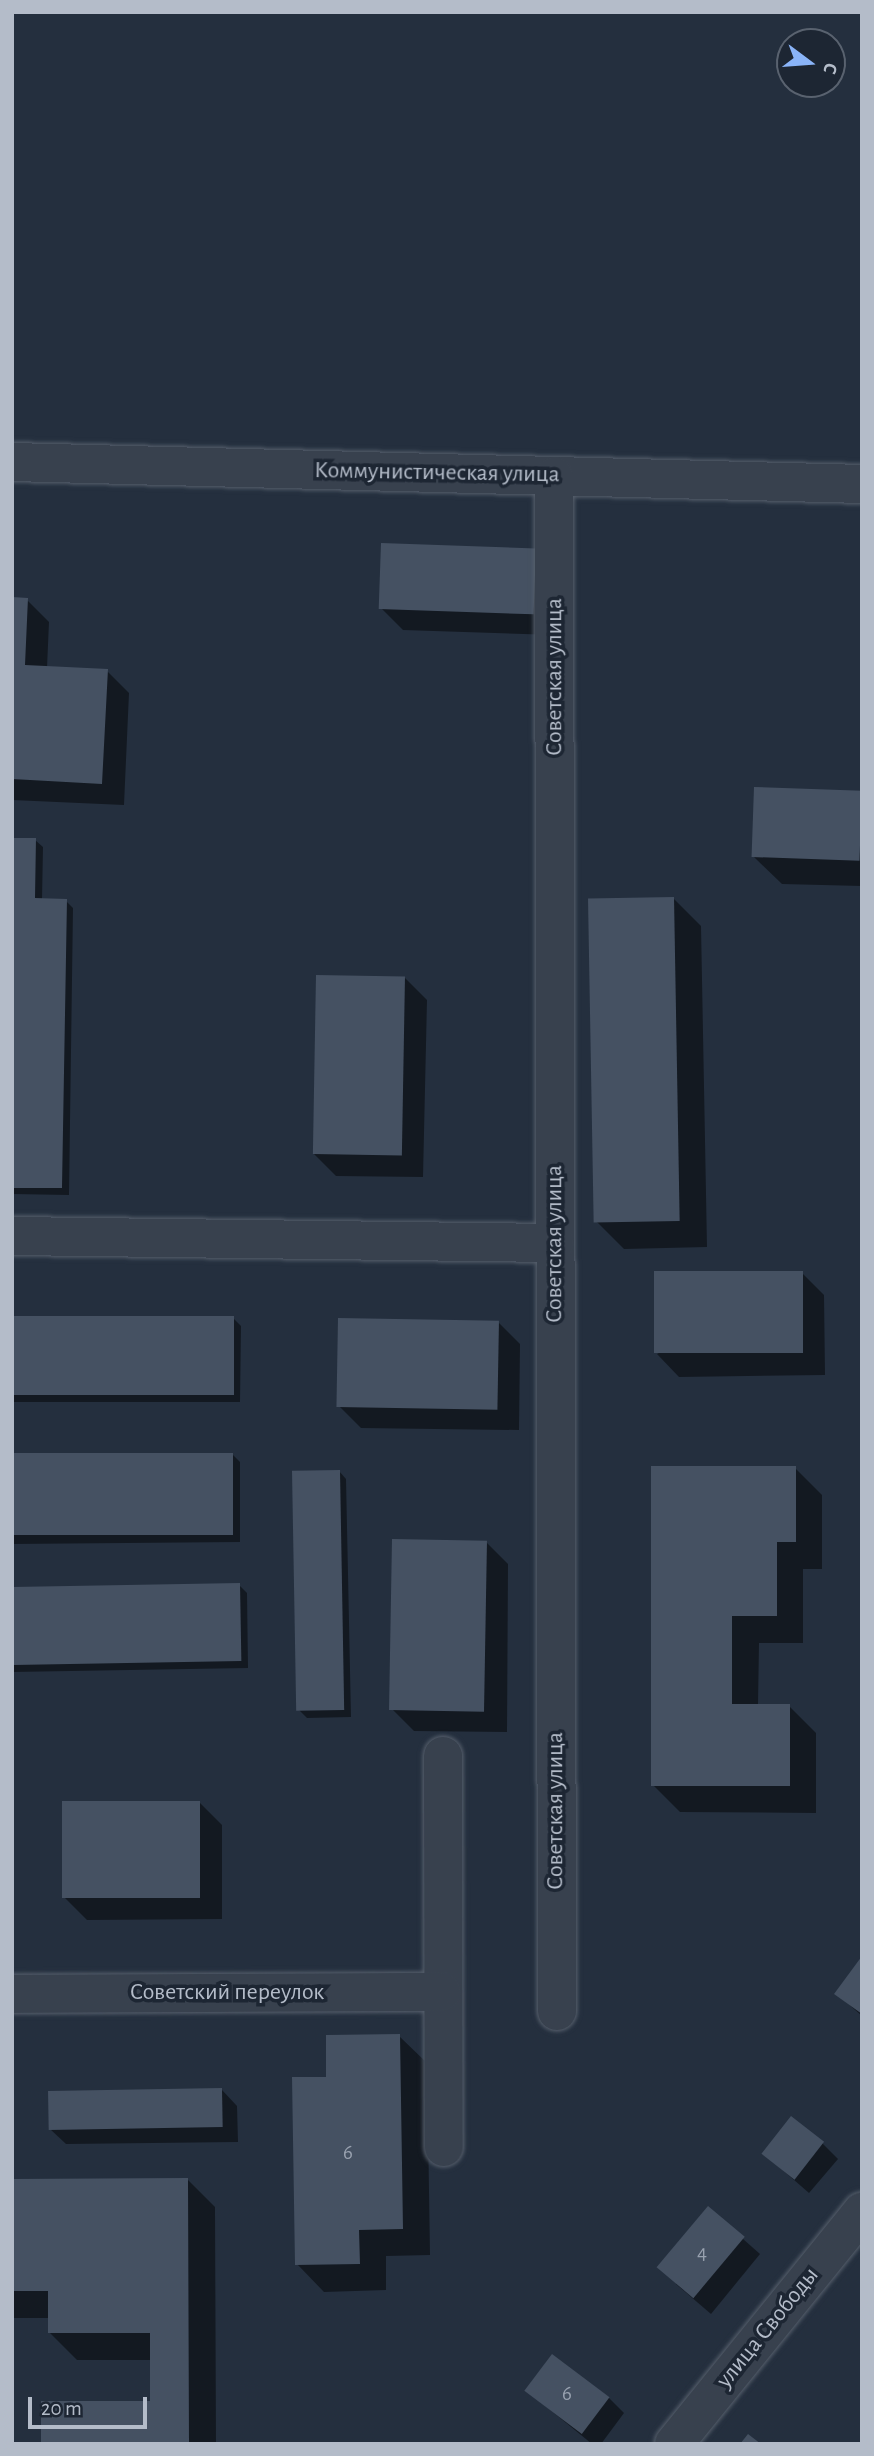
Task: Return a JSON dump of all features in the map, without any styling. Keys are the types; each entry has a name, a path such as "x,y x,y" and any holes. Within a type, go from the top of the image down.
{"street":[{"name":"Коммунистическая улица","path":"12,462 862,484"},
{"name":"Советская улица","path":"554,476 557,2011"},
{"path":"12,1236 555,1243"},
{"path":"443,1756 444,2147"},
{"name":"Советский переулок","path":"12,1994 442,1992"},
{"name":"улица Свободы","path":"674,2444 862,2212"}],"building":[{"path":"381,543 536,548 534,614 379,609"},
{"path":"12,597 28,598 25,665 108,669 102,784 12,779"},
{"path":"754,787 862,791 859,861 752,857"},
{"path":"12,838 36,838 35,898 67,899 62,1188 12,1188"},
{"path":"674,897 680,1221 594,1222 588,899"},
{"path":"316,975 405,977 402,1156 313,1154"},
{"path":"654,1271 803,1271 803,1353 654,1353"},
{"path":"12,1316 234,1316 234,1395 12,1395"},
{"path":"338,1318 499,1321 497,1410 336,1407"},
{"path":"12,1453 233,1453 233,1535 12,1535"},
{"path":"651,1466 796,1466 796,1542 777,1542 777,1616 732,1616 732,1704 790,1704 790,1786 651,1786"},
{"path":"340,1470 344,1710 296,1711 292,1471"},
{"path":"392,1539 487,1541 484,1712 389,1710"},
{"path":"240,1583 241,1661 13,1665 12,1587"},
{"path":"62,1801 200,1801 200,1898 62,1898"},
{"path":"862,1956 862,2014 834,1994"},
{"path":"400,2034 403,2229 359,2230 360,2264 295,2265 292,2077 326,2077 326,2035"},
{"path":"222,2088 223,2127 49,2130 48,2091"},
{"path":"791,2116 824,2142 795,2180 761,2154"},
{"path":"188,2178 189,2444 41,2444 41,2401 150,2401 150,2333 48,2333 48,2291 12,2291 12,2179"},
{"path":"708,2206 745,2237 693,2298 657,2267"},
{"path":"552,2354 610,2397 582,2434 524,2391"},
{"path":"748,2434 761,2444 740,2444"}]}
